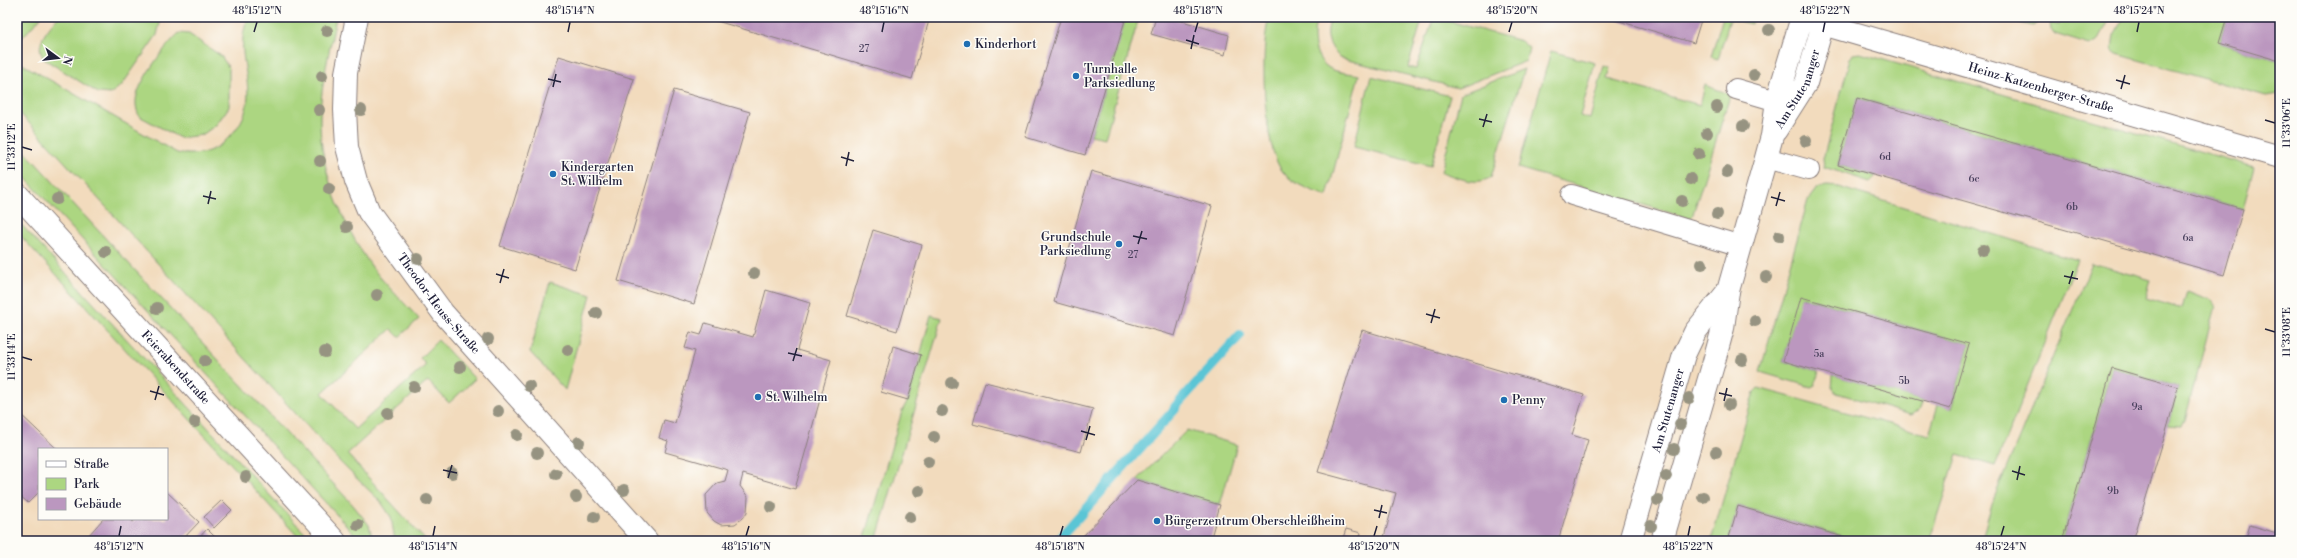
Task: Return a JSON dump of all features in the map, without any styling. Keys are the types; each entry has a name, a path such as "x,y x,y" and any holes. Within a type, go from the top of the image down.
{"street":[{"name":"Theodor-Heuss-Straße","path":"357,17 346,73 345,110 347,147 356,180 369,212 443,313 647,541"},
{"name":"Heinz-Katzenberger-Straße","path":"1802,17 1824,21 2280,157"},
{"name":"Am Stutenanger","path":"1662,541 1723,328 1728,291 1772,136 1777,101 1802,17"},
{"name":"Am Stutenanger","path":"1772,136 1806,83 1824,21"},
{"name":"Feierabendstraße","path":"17,194 334,541"},
{"name":"Am Stutenanger","path":"1630,541 1684,355 1695,332 1728,291"}],"lane":[{"path":"1736,89 1777,101"},
{"path":"1766,158 1809,170"},
{"path":"1572,195 1741,246"}],"green space":[{"path":"17,17 41,17 20,40 17,39"},
{"path":"58,17 158,17 160,23 157,35 122,85 110,94 98,93 44,59 41,53 41,42 47,31"},
{"path":"249,17 336,17 324,79 320,116 323,156 328,176 342,215 361,250 372,267 419,319 399,337 391,329 322,393 355,429 426,365 420,358 438,340 475,379 449,403 428,381 347,454 426,541 395,541 391,517 381,502 341,463 17,110 17,61 177,153 197,154 209,151 225,141 239,125 246,109 248,94 243,48 244,33"},
{"path":"1126,17 1139,17 1105,138 1091,135"},
{"path":"1269,17 1317,17 1314,37 1316,51 1319,58 1332,70 1359,75 1327,196 1300,185 1288,177 1279,166 1274,153 1266,115 1264,71 1266,31"},
{"path":"1331,17 1423,17 1408,67 1416,69 1434,17 1521,41 1529,48 1526,61 1458,88 1340,58 1332,48 1328,39 1328,29"},
{"path":"1723,17 1753,17 1751,24 1730,19 1718,59 1711,57"},
{"path":"1997,17 2040,17 2038,22 2033,26"},
{"path":"2061,17 2111,17 2098,41 2090,45 2055,34 2051,30 2050,23 2059,25"},
{"path":"2124,17 2227,17 2219,43 2280,61 2280,89 2278,94 2266,96 2117,54 2112,50 2114,35"},
{"path":"179,33 189,34 221,56 229,68 229,107 216,125 202,135 180,138 139,116 136,103 137,95 144,79 161,53"},
{"path":"1551,51 1595,63 1580,116 1590,119 1604,66 1610,68 1607,79 1700,105 1705,85 1729,94 1729,99 1692,217 1688,218 1518,168"},
{"path":"1860,53 2254,167 2243,209 1858,98 1838,165 1876,176 1870,182 1824,167 1823,159 1850,59 1853,54"},
{"path":"1524,69 1491,177 1485,180 1473,181 1441,172 1461,94"},
{"path":"1371,76 1450,96 1431,166 1354,147"},
{"path":"17,143 353,505 369,525 373,541 361,541 17,169"},
{"path":"1827,186 1838,187 2078,260 1995,466 1957,455 1929,541 1859,541 1738,506 1728,541 1711,541 1754,392 1758,388 1929,435 1938,405 1951,408 1969,344 1802,297 1783,361 1819,371 1815,385 1811,387 1760,372 1808,200 1817,188"},
{"path":"17,220 312,541 302,541 17,232"},
{"path":"2092,263 2151,280 2146,298 2182,309 2187,291 2212,300 2215,306 2185,420 2181,426 2168,425 2178,387 2112,368 2062,541 1981,541 1994,498"},
{"path":"550,282 591,295 565,390 530,352"},
{"path":"931,315 942,318 876,541 864,541 902,411 908,400"},
{"path":"1833,375 1923,401 1919,411 1910,415 1837,393 1832,389"},
{"path":"1187,430 1237,445 1220,505 1137,480"}],"building":[{"path":"703,17 930,17 912,79"},
{"name":"Turnhalle Parksiedlung","path":"1061,17 1126,17 1085,155 1025,137"},
{"path":"1156,17 1169,17 1229,35 1225,55 1151,34"},
{"path":"1605,17 1702,17 1694,43"},
{"path":"2227,17 2280,17 2280,61 2219,43"},
{"path":"559,56 634,79 575,269 500,246"},
{"path":"674,90 750,112 694,304 618,281"},
{"path":"1857,98 2243,209 2224,275 1838,165"},
{"path":"1091,171 1212,206 1175,336 1054,302"},
{"path":"873,230 922,245 897,331 847,316"},
{"path":"766,290 810,303 797,350 831,360 795,489 743,474 740,486 748,497 747,512 743,518 735,524 721,525 714,521 707,513 706,495 717,483 725,481 728,470 665,452 668,441 659,438 664,420 675,423 695,351 685,348 690,332 701,335 705,323 753,337"},
{"path":"1801,297 1969,344 1950,409 1783,361"},
{"path":"1362,330 1584,395 1572,435 1588,440 1558,541 1383,541 1396,493 1318,472"},
{"path":"893,346 921,355 908,400 881,392"},
{"path":"2112,368 2178,387 2168,425 2133,541 2062,541"},
{"path":"985,382 1093,409 1081,452 973,424"},
{"path":"17,411 56,448 38,448 38,493 28,503 17,493"},
{"name":"Bürgerzentrum Oberschleißheim","path":"1137,480 1220,505 1210,541 1094,541 1082,537"},
{"path":"168,493 199,522 181,541 93,541 88,536 102,520 131,520 133,522 135,520 168,520"},
{"path":"222,500 232,510 214,528 204,517"},
{"path":"1738,506 1857,541 1728,541"},
{"path":"2250,525 2280,534 2280,541 2245,541"},
{"path":"207,529 219,541 196,541"},
{"path":"1346,529 1361,533 1359,541 1342,541"}],"waterway":[{"path":"1175,407 1240,335"},
{"path":"1057,541 1175,409"}],"place":[{"name":"Kinderhort","path":"967,44"},
{"name":"Turnhalle Parksiedlung","path":"1076,76"},
{"name":"Kindergarten St. Wilhelm","path":"553,174"},
{"name":"Grundschule Parksiedlung","path":"1119,244"},
{"name":"St. Wilhelm","path":"758,397"},
{"name":"Penny","path":"1504,400"},
{"name":"Bürgerzentrum Oberschleißheim","path":"1157,521"}]}
